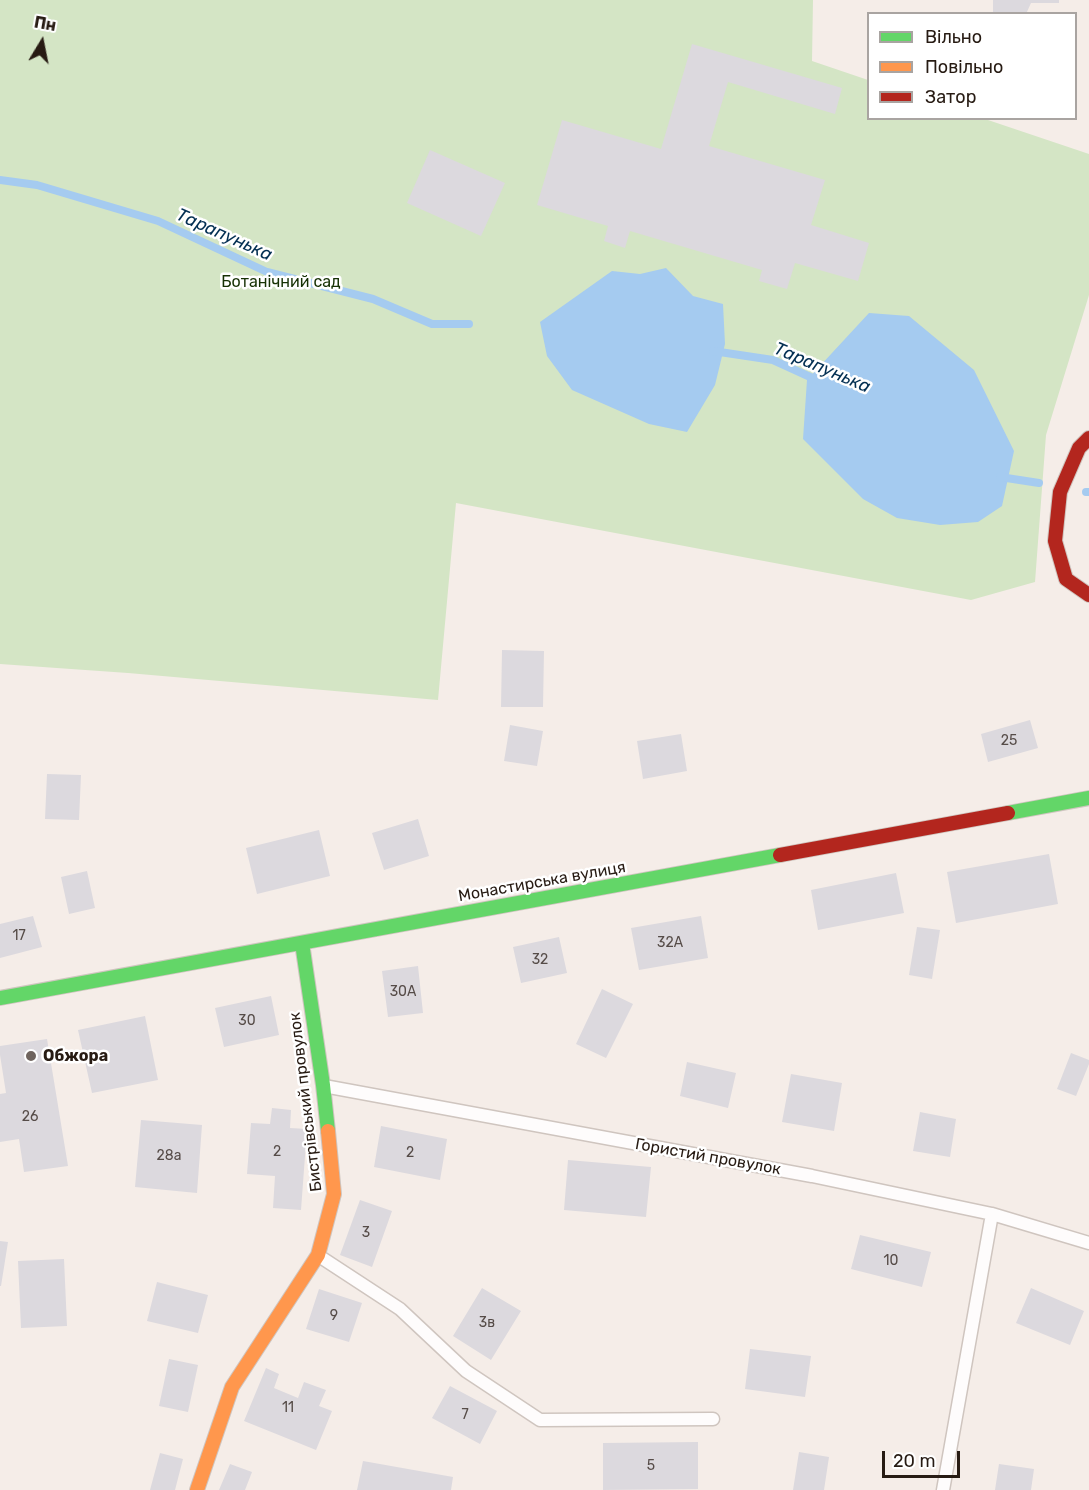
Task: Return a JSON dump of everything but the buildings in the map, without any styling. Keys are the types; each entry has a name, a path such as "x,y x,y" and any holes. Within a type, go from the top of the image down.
{"street":[{"path":"1089,438 1079,448 1060,492 1055,541 1066,579 1089,596"},
{"name":"Монастирська вулиця","path":"0,998 1089,798"},
{"name":"Бистрівський провулок","path":"197,1490 232,1387 318,1255 334,1194 322,1085 302,943"}],"lane":[{"name":"Гористий провулок","path":"322,1085 812,1176 992,1214 1089,1244"},
{"path":"943,1490 992,1214"},
{"path":"318,1255 400,1309 466,1371 540,1420 713,1419"}],"green space":[{"name":"Ботанічний сад","path":"0,0 813,0 812,61 867,80 867,120 988,120 1089,154 1089,295 1046,435 1035,582 971,600 456,503 438,700 0,664"}],"water":[{"path":"666,268 693,296 723,304 725,344 715,385 687,432 649,424 572,390 547,356 540,322 612,271 640,274"},
{"path":"869,313 909,316 974,370 1014,451 1002,506 978,522 940,525 897,518 863,499 803,439 807,380"}],"waterway":[{"name":"Тарапунька","path":"0,180 37,185 158,221 267,272 373,299 432,324 469,324"},
{"name":"Тарапунька","path":"713,351 773,360 819,381"},
{"name":"Тарапунька","path":"1000,477 1039,483"}],"traffic: fast":[{"path":"1008,813 1089,798"},
{"path":"0,998 780,855"},
{"path":"302,943 328,1131"}],"traffic: slow":[{"path":"197,1490 232,1387 318,1255 334,1194 328,1131"}],"traffic: jam":[{"path":"1089,438 1079,448 1060,492 1055,541 1066,579 1089,595"},
{"path":"780,855 1008,813"}],"place":[{"name":"Обжора","path":"31,1056"}]}
